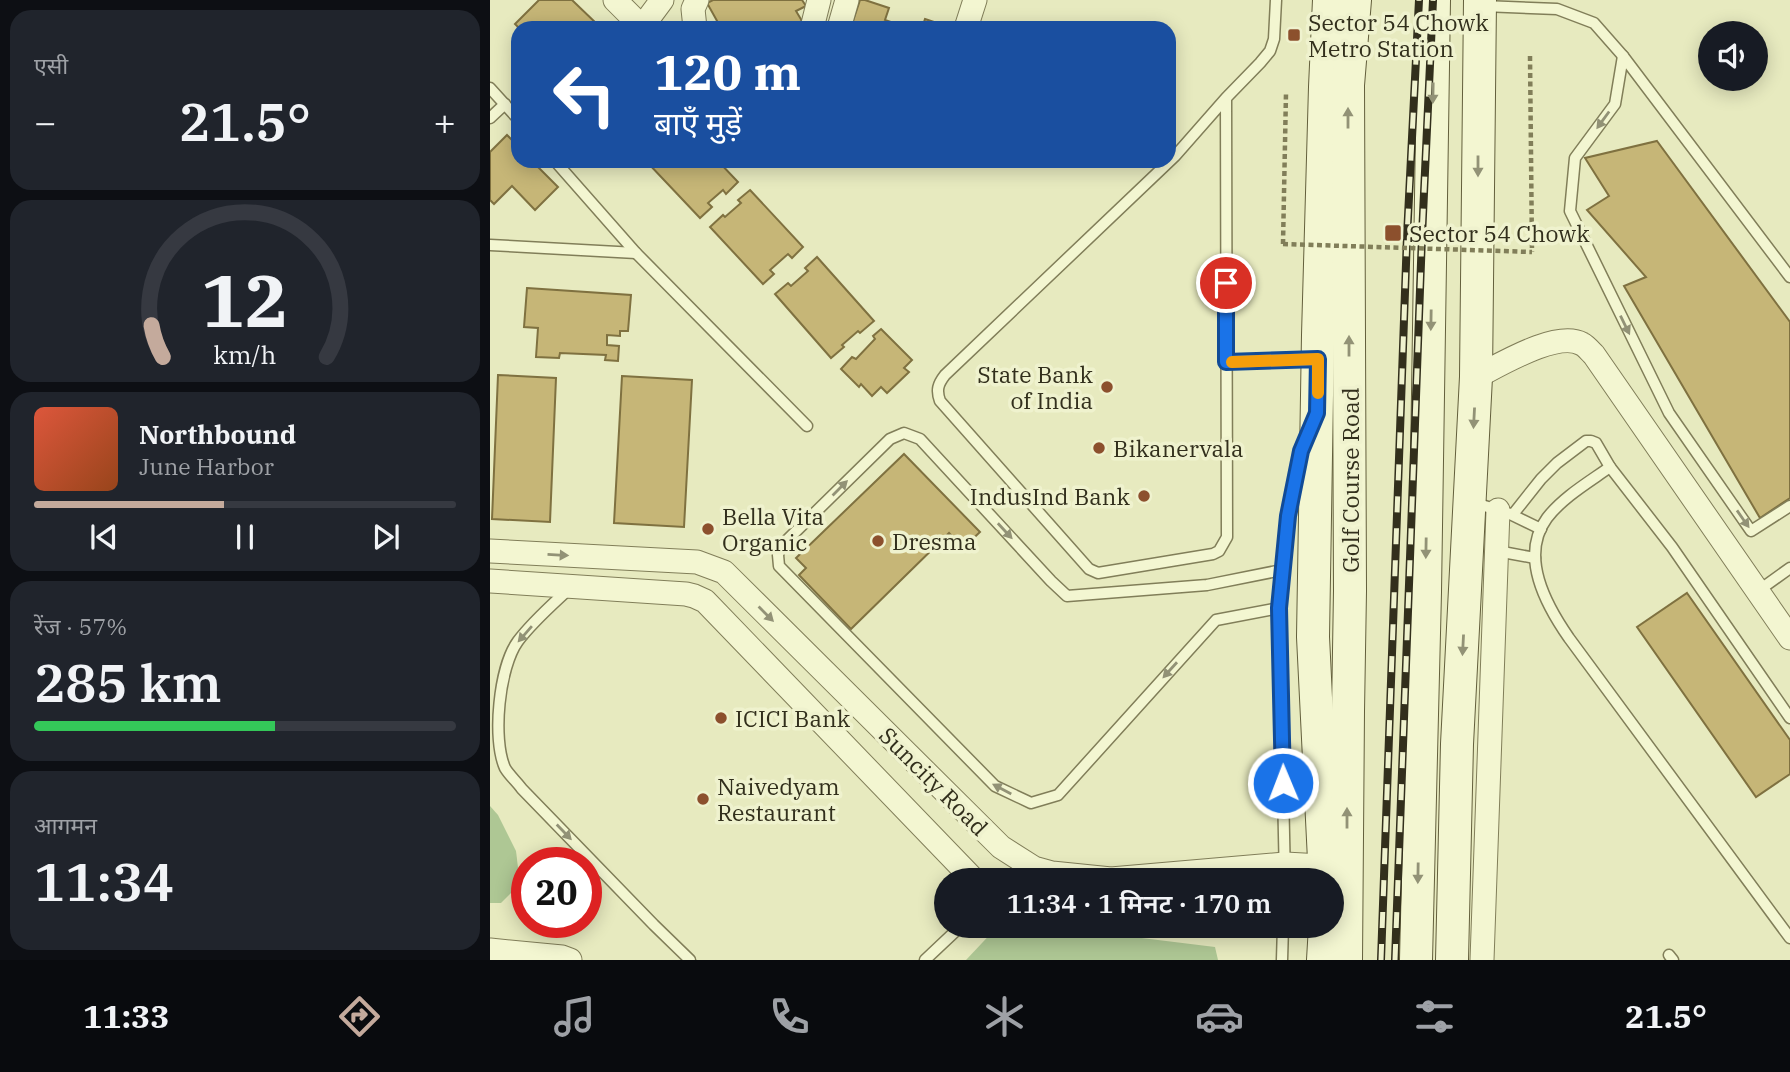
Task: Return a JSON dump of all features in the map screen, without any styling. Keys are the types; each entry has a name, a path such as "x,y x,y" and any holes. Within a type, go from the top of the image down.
{"main road":[{"path":"1329,0 1313,637 1332,868"},
{"name":"Golf Course Road","path":"1332,868 1350,591 1348,85 1355,0"},
{"path":"1416,960 1431,291 1434,0"},
{"path":"1452,960 1457,744 1469,547 1492,509 1476,377 1480,3"},
{"path":"1421,750 1456,817"},
{"path":"1323,960 1329,938"},
{"name":"Golf Course Road","path":"1339,938 1346,960"}],"street":[{"path":"615,0 636,21"},
{"path":"646,21 662,0"},
{"path":"694,21 693,9 697,0"},
{"path":"814,21 819,0"},
{"path":"841,21 847,0"},
{"path":"968,21 975,0"},
{"path":"1476,377 1551,342 1572,341 1582,344 1594,355 1790,638"},
{"path":"1482,960 1495,550 1492,509"},
{"name":"Suncity Road","path":"490,551 697,562 723,572 1002,847 1034,868"},
{"path":"490,581 573,586"},
{"name":"Suncity Road","path":"573,586 686,594 710,606 962,868"},
{"path":"490,950 570,960"}],"lane":[{"path":"1176,155 1270,51 1275,39 1276,0"},
{"path":"1480,3 1557,9 1594,23 1623,56 1790,277"},
{"path":"1623,56 1615,104 1576,158 1570,211 1669,413 1751,531 1790,506"},
{"path":"490,88 511,111"},
{"path":"1162,168 945,375 937,391 940,401 977,443 1089,569 1098,573 1213,554 1219,551 1227,537 1226,98"},
{"path":"490,118 505,104"},
{"path":"561,168 636,253 807,426"},
{"path":"490,245 636,253"},
{"path":"1226,362 1318,359"},
{"path":"1285,868 1279,608 1288,516 1301,451 1317,413"},
{"path":"1279,608 1216,620 1058,795 1031,803 995,786 779,566 778,555 781,546 890,439 904,433 920,439 1067,596 1207,585 1282,570"},
{"path":"1492,509 1517,510 1533,487 1557,463 1586,441 1595,443 1610,467 1672,547 1790,718"},
{"path":"1610,467 1564,501 1545,520 1536,545 1535,558 1545,599 1553,615 1790,938"},
{"path":"1492,509 1542,529"},
{"path":"1495,550 1535,558"},
{"path":"1758,592 1789,573"},
{"path":"573,586 538,618 516,643 506,667 499,701 505,769 690,960"},
{"path":"1019,868 1024,862"},
{"path":"925,960 948,938"},
{"path":"1282,960 1283,938"}],"path":[{"path":"1286,93 1283,244 1532,251 1530,56"}],"green space":[{"path":"490,806 498,815 514,847 511,847 511,893 501,903 490,903"},
{"path":"987,938 1142,938 1215,947 1218,960 966,960"}],"building":[{"path":"539,0 572,0 594,21 518,21"},
{"path":"713,0 802,0 806,6 796,11 802,21 717,21 707,3"},
{"path":"860,0 889,8 885,20 888,21 853,21"},
{"path":"507,135 511,139 511,168 539,168 558,187 535,210 512,186 494,204 490,200 490,152"},
{"path":"1657,141 1790,322 1790,498 1760,518 1624,286 1646,277 1587,210 1609,196 1585,158"},
{"path":"653,168 725,168 738,182 726,194 723,190 708,203 712,207 700,218"},
{"path":"750,190 803,247 792,258 788,254 770,270 774,274 763,284 710,227 741,203 738,200"},
{"path":"817,257 874,321 860,333 858,331 831,358 775,294 788,283 791,286 808,271 805,268"},
{"path":"527,288 631,295 628,331 620,331 620,336 607,335 607,345 619,346 618,361 605,360 606,355 560,353 559,358 536,357 538,328 524,327"},
{"path":"881,329 912,360 904,368 909,372 887,393 881,387 872,396 841,369 852,357 856,359"},
{"path":"498,375 556,378 550,522 492,519"},
{"path":"622,376 692,380 684,527 614,523"},
{"name":"Dresma","path":"904,454 980,532 963,548 949,533 851,629 799,575 806,568 796,558"},
{"path":"1687,593 1790,740 1790,774 1756,797 1637,627"}],"railway":[{"path":"1381,960 1407,236 1419,0"},
{"path":"1395,960 1433,0"}],"slow traffic":[{"path":"1232,362 1318,359 1318,393"}],"place":[{"name":"Sector 54 Chowk Metro Station","path":"1294,35"},
{"name":"Sector 54 Chowk","path":"1393,233"},
{"name":"State Bank of India","path":"1107,387"},
{"name":"Bikanervala","path":"1099,448"},
{"name":"IndusInd Bank","path":"1144,496"},
{"name":"Bella Vita Organic","path":"708,529"},
{"name":"Dresma","path":"878,541"},
{"name":"ICICI Bank","path":"721,718"},
{"name":"Naivedyam Restaurant","path":"703,799"}],"route":[{"path":"1226,283 1226,362 1318,359 1317,413 1301,451 1288,516 1280,591 1283,783"}]}
